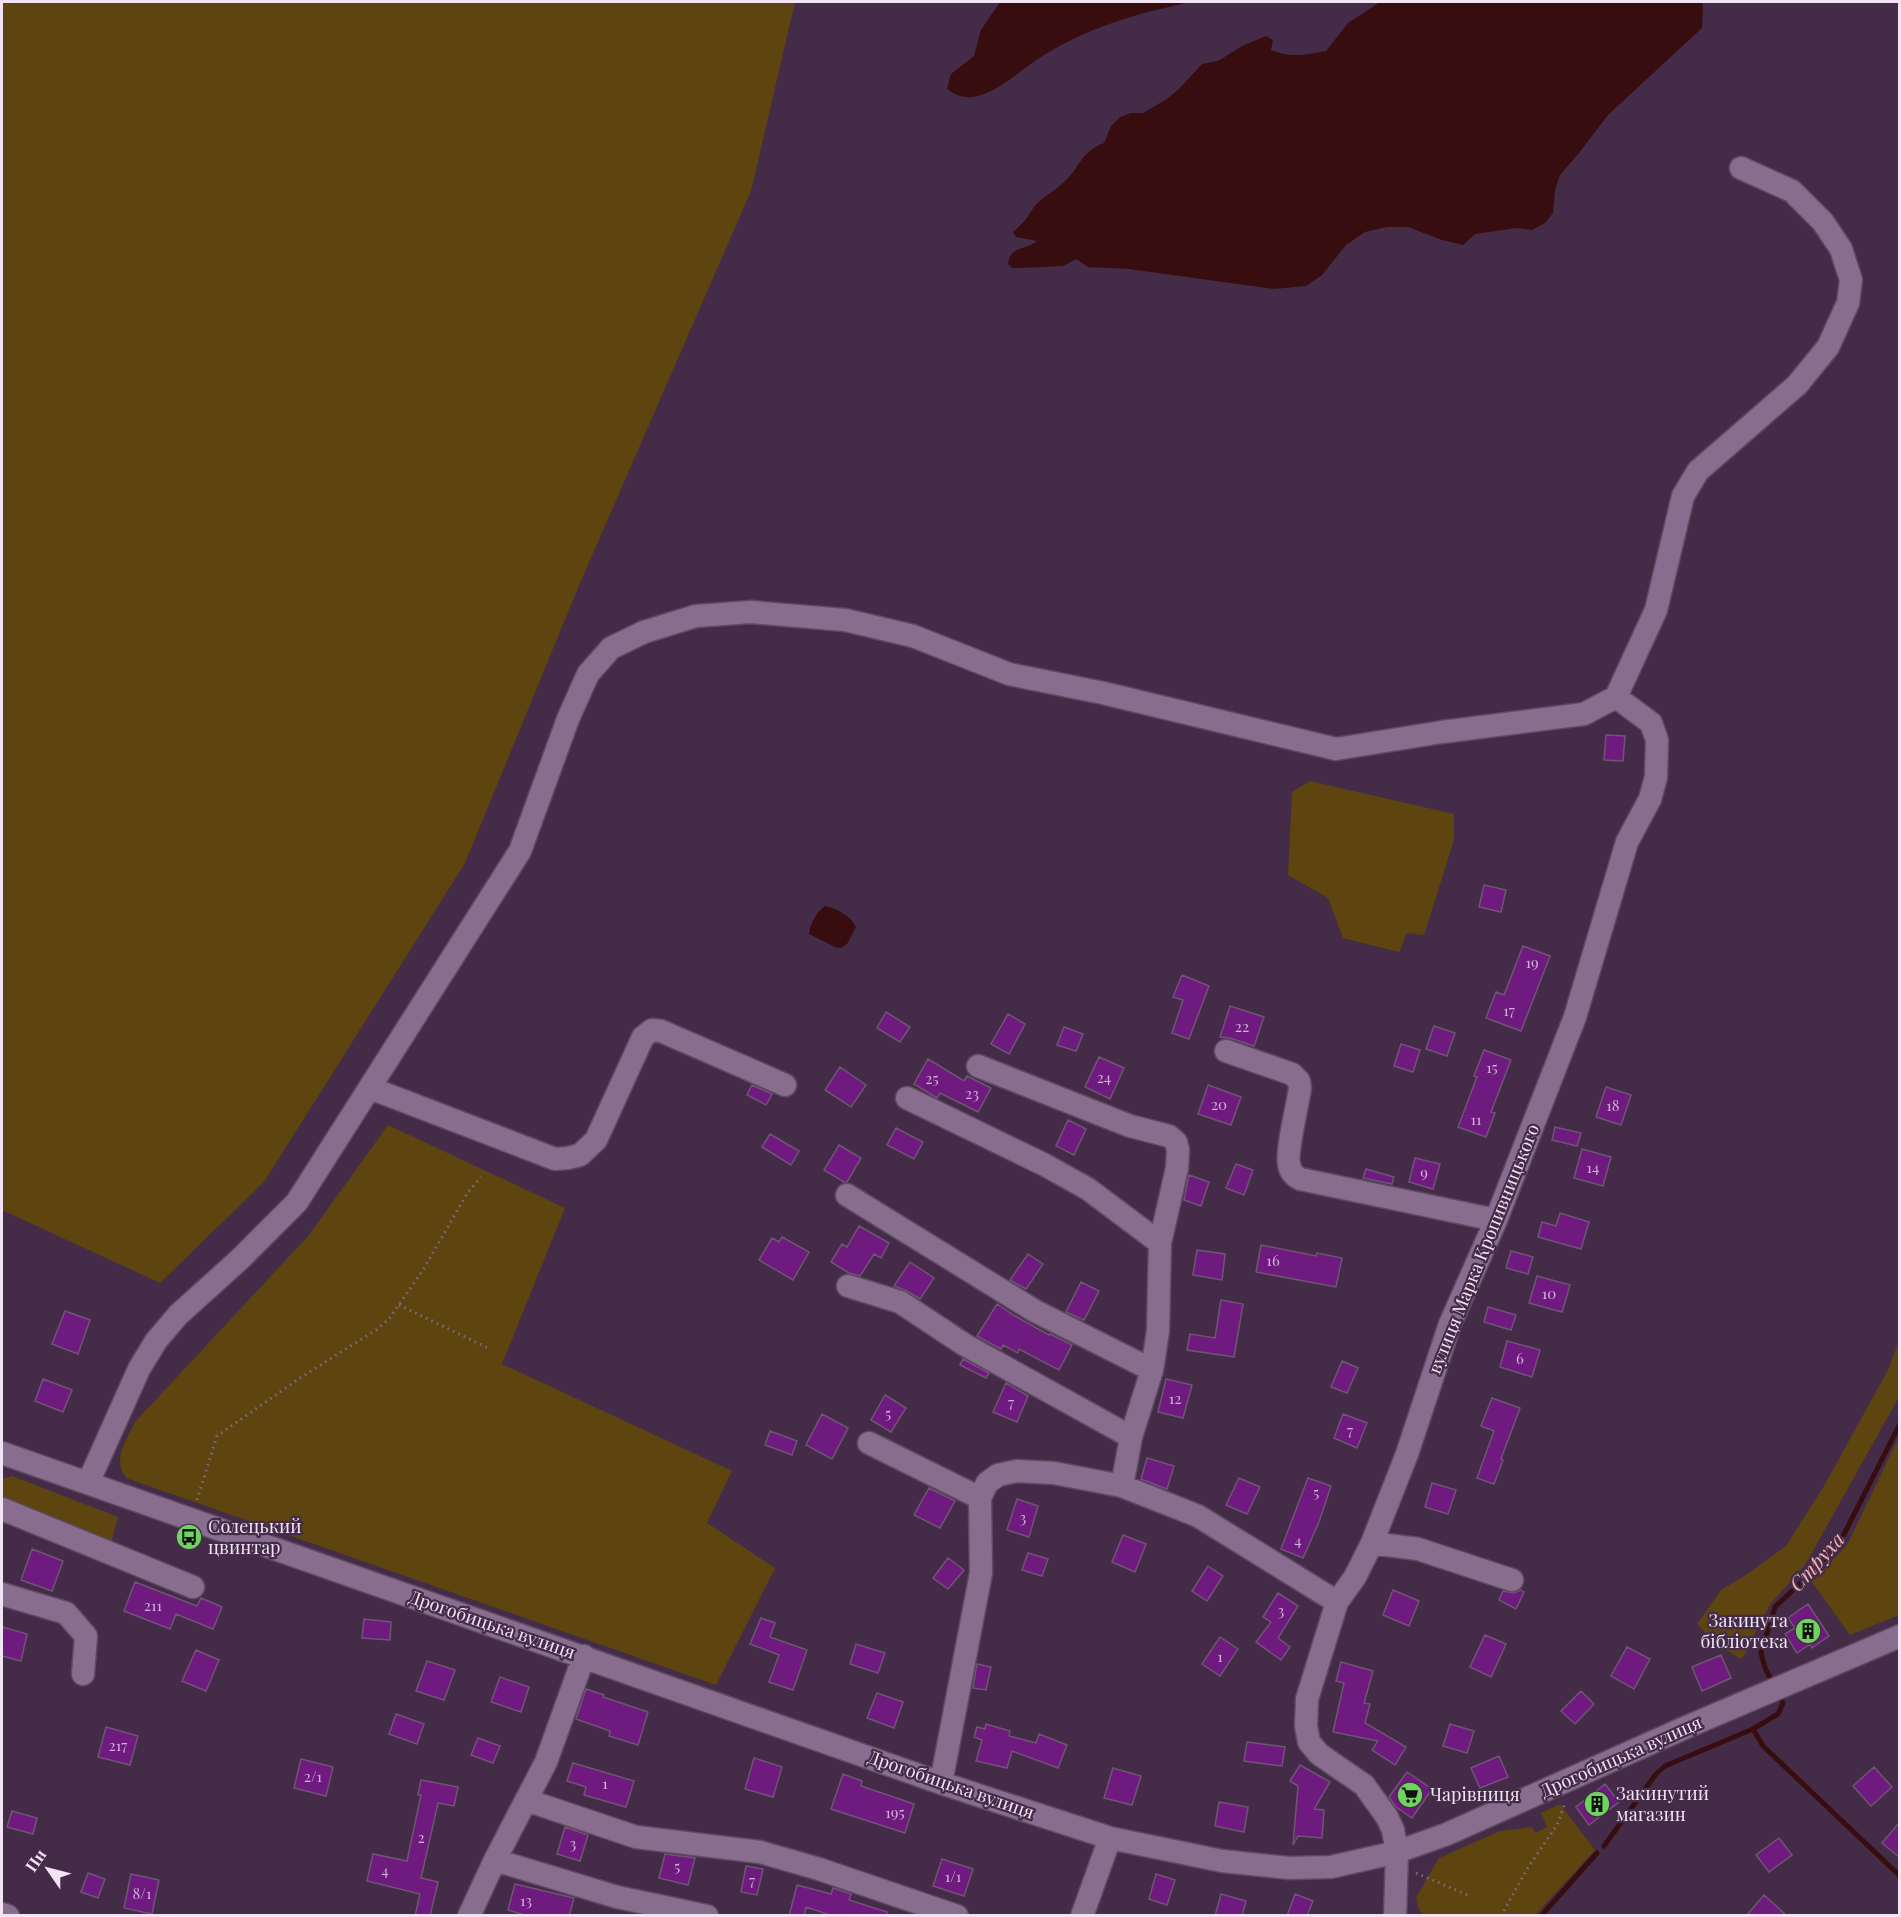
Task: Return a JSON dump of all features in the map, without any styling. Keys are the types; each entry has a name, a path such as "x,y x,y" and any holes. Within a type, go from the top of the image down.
{"street":[{"path":"88,1483 139,1369 156,1341 178,1315 297,1202 520,851 568,719 588,674 611,648 644,632 696,616 751,612 845,620 913,636 1009,674 1103,693 1336,749 1442,732 1584,714 1616,697 1656,610 1683,496 1698,471 1797,385 1828,347 1848,303 1851,280 1841,249 1823,222 1792,191 1741,168"},
{"name":"вулиця Марка Кропивницького","path":"1400,1912 1397,1852 1393,1830 1387,1817 1364,1785 1319,1754 1309,1742 1306,1726 1307,1699 1337,1602 1355,1577 1372,1543 1407,1454 1450,1324 1496,1220 1575,1017 1627,842 1650,799 1656,777 1657,740 1651,723 1616,697"},
{"path":"370,1088 555,1158 568,1158 580,1155 596,1140 643,1036 652,1030 661,1031 785,1085"},
{"path":"1226,1051 1292,1074 1299,1081 1300,1088 1288,1159 1291,1172 1295,1176 1496,1220"},
{"path":"978,1066 1130,1126 1169,1136 1176,1142 1177,1168 1160,1243 1158,1330 1152,1370 1131,1437 1122,1486"},
{"path":"907,1098 1046,1165 1088,1189 1160,1243"},
{"path":"848,1195 1035,1311 1152,1370"},
{"path":"848,1286 900,1302 965,1345 1131,1437"},
{"path":"869,1443 980,1498"},
{"name":"Дрогобицька вулиця","path":"2,1453 941,1783 1110,1838 1222,1861 1289,1868 1331,1867 1397,1852 1456,1830 1899,1636"},
{"path":"941,1783 981,1573 980,1498 987,1483 998,1475 1017,1471 1053,1473 1122,1486 1198,1516 1337,1602"},
{"path":"2,1509 193,1587"},
{"path":"1372,1543 1418,1549 1512,1581"},
{"path":"2,1594 66,1613 86,1636 83,1674"},
{"path":"476,1913 495,1860 546,1762 584,1656"},
{"path":"526,1800 636,1837 760,1852 819,1869 957,1916"},
{"path":"1082,1916 1110,1838"},
{"path":"495,1860 617,1897 706,1916"},
{"path":"2,1914 8,1916"}],"path":[{"path":"202,1487 217,1436 389,1319 423,1270 468,1192 481,1177"},
{"path":"399,1305 488,1348"},
{"path":"1501,1916 1527,1869 1557,1825 1565,1803"},
{"path":"1412,1871 1470,1896"}],"shaded area":[{"path":"2,2 795,2 751,191 580,583 465,863 264,1182 160,1283 2,1210"},
{"path":"1000,2 1192,2 1134,16 1080,36 1044,55 983,95 969,97 956,94 947,89 951,74 974,56 981,30"},
{"path":"1380,2 1702,2 1703,8 1702,28 1608,115 1560,175 1555,190 1553,213 1545,223 1532,230 1517,228 1475,234 1463,245 1408,227 1387,227 1365,232 1346,245 1322,275 1306,286 1274,289 1129,269 1088,267 1076,259 1063,266 1012,268 1008,264 1009,258 1015,251 1037,241 1016,237 1013,232 1023,223 1037,203 1069,177 1090,151 1104,143 1111,126 1120,117 1131,113 1143,113 1167,99 1202,64 1218,61 1242,46 1266,36 1273,40 1271,50 1278,53 1298,55 1326,51 1348,23"},
{"path":"1310,781 1454,814 1454,840 1424,935 1407,933 1399,952 1343,938 1328,898 1288,875 1292,792"},
{"path":"825,906 843,913 856,927 847,944 841,948 809,934 814,918"},
{"path":"388,1125 565,1208 502,1364 732,1471 707,1523 775,1568 716,1685 126,1478 120,1464 120,1457 135,1422 309,1235"},
{"path":"1899,1341 1899,1397 1805,1565 1772,1602 1758,1625 1751,1645 1741,1659 1715,1643 1697,1624 1721,1590 1786,1546 1824,1486 1888,1370"},
{"path":"1899,1437 1899,1615 1850,1635 1812,1582 1847,1545"},
{"path":"12,1476 118,1517 110,1547 2,1501 2,1479"},
{"path":"1560,1804 1595,1850 1535,1915 1425,1916 1419,1910 1416,1898 1439,1858 1500,1831 1532,1827 1535,1833 1547,1827 1541,1813"}],"building":[{"path":"1606,735 1625,736 1623,761 1604,760"},
{"path":"1484,885 1506,890 1501,912 1479,907"},
{"path":"1523,946 1550,956 1521,1031 1486,1018 1496,992 1504,995"},
{"path":"1182,975 1209,986 1189,1039 1172,1033 1183,1000 1173,997"},
{"path":"1230,1006 1264,1017 1254,1046 1220,1037"},
{"path":"886,1012 910,1027 900,1042 877,1028"},
{"path":"1008,1014 1025,1024 1009,1054 991,1044"},
{"path":"1434,1026 1455,1033 1447,1056 1426,1049"},
{"path":"1064,1027 1083,1034 1076,1051 1057,1045"},
{"path":"1401,1044 1420,1050 1413,1072 1394,1066"},
{"path":"1484,1050 1511,1060 1491,1112 1495,1113 1486,1137 1458,1127 1477,1077 1474,1076"},
{"path":"1099,1057 1124,1068 1110,1099 1085,1087"},
{"path":"928,1059 964,1081 967,1076 991,1088 978,1112 940,1093 937,1098 914,1084"},
{"path":"840,1067 866,1085 851,1107 825,1090"},
{"path":"752,1085 772,1094 766,1105 747,1095"},
{"path":"1208,1085 1241,1097 1231,1125 1198,1114"},
{"path":"1606,1087 1631,1095 1621,1125 1596,1117"},
{"path":"1068,1120 1086,1129 1074,1155 1056,1146"},
{"path":"1555,1127 1581,1133 1577,1146 1552,1140"},
{"path":"896,1128 923,1142 914,1159 887,1145"},
{"path":"770,1134 799,1151 791,1165 762,1147"},
{"path":"839,1145 861,1158 847,1182 824,1170"},
{"path":"1582,1149 1611,1157 1603,1186 1574,1178"},
{"path":"1415,1158 1440,1164 1433,1189 1409,1182"},
{"path":"1236,1164 1253,1170 1244,1195 1226,1188"},
{"path":"1366,1169 1394,1177 1392,1184 1363,1178"},
{"path":"1189,1175 1209,1182 1201,1206 1184,1200"},
{"path":"1560,1213 1589,1222 1581,1249 1538,1237 1542,1222 1556,1226"},
{"path":"859,1226 889,1243 881,1258 874,1254 860,1276 849,1273 831,1262 842,1244 847,1247"},
{"path":"782,1237 809,1252 793,1280 759,1260 772,1238 779,1242"},
{"path":"1261,1245 1316,1256 1317,1253 1342,1258 1336,1287 1256,1272"},
{"path":"1197,1250 1225,1254 1222,1280 1193,1275"},
{"path":"1511,1251 1533,1257 1528,1274 1506,1268"},
{"path":"1028,1254 1043,1264 1026,1289 1010,1280"},
{"path":"910,1262 934,1278 920,1299 894,1286"},
{"path":"1537,1276 1570,1285 1562,1312 1529,1303"},
{"path":"1081,1282 1099,1291 1084,1320 1066,1312"},
{"path":"1221,1300 1243,1304 1234,1357 1187,1350 1190,1334 1215,1338"},
{"path":"997,1304 1049,1335 1072,1345 1059,1370 1019,1349 1018,1353 1003,1345 1001,1349 977,1336"},
{"path":"1488,1307 1516,1315 1511,1330 1484,1322"},
{"path":"65,1311 90,1320 78,1354 52,1344"},
{"path":"1507,1341 1540,1350 1532,1377 1500,1367"},
{"path":"963,1359 989,1373 986,1378 960,1365"},
{"path":"1342,1361 1358,1368 1347,1393 1331,1387"},
{"path":"43,1379 72,1390 63,1412 35,1401"},
{"path":"1166,1379 1192,1385 1183,1418 1158,1412"},
{"path":"1006,1383 1028,1396 1017,1422 993,1412"},
{"path":"885,1395 906,1408 891,1432 871,1420"},
{"path":"1492,1398 1520,1408 1494,1484 1477,1478 1494,1431 1481,1426"},
{"path":"822,1414 848,1428 832,1459 806,1445"},
{"path":"1343,1414 1367,1423 1357,1448 1334,1438"},
{"path":"770,1431 797,1441 792,1455 765,1445"},
{"path":"1147,1458 1174,1466 1167,1489 1141,1479"},
{"path":"1239,1478 1260,1487 1247,1514 1226,1505"},
{"path":"1308,1478 1331,1486 1319,1522 1303,1558 1281,1549"},
{"path":"1432,1483 1456,1490 1448,1514 1425,1507"},
{"path":"929,1488 955,1501 940,1528 914,1515"},
{"path":"1017,1499 1038,1506 1029,1537 1007,1530"},
{"path":"1123,1535 1146,1544 1135,1572 1112,1562"},
{"path":"32,1549 63,1561 52,1591 21,1580"},
{"path":"1028,1553 1048,1559 1042,1576 1022,1570"},
{"path":"948,1558 964,1570 948,1589 933,1578"},
{"path":"1208,1566 1223,1576 1207,1601 1192,1591"},
{"path":"135,1582 197,1606 201,1598 222,1607 213,1629 176,1614 170,1629 124,1611"},
{"path":"1393,1590 1419,1601 1409,1626 1383,1615"},
{"path":"1521,1590 1524,1592 1516,1609 1499,1600 1503,1591 1514,1593"},
{"path":"1278,1593 1298,1606 1278,1638 1290,1647 1281,1660 1256,1642 1271,1622 1263,1617"},
{"name":"Закинута бібліотека","path":"1808,1604 1829,1636 1812,1648 1810,1644 1797,1653 1785,1634 1795,1628 1788,1618"},
{"path":"761,1618 775,1623 770,1637 807,1650 793,1690 769,1682 779,1655 750,1644"},
{"path":"364,1619 391,1622 390,1640 362,1638"},
{"path":"2,1627 27,1634 21,1661 2,1656"},
{"path":"1485,1635 1506,1644 1491,1677 1470,1667"},
{"path":"1220,1637 1238,1649 1220,1676 1202,1664"},
{"path":"856,1644 885,1653 878,1673 850,1664"},
{"path":"1627,1647 1650,1659 1634,1689 1611,1676"},
{"path":"196,1650 219,1660 206,1691 182,1681"},
{"path":"1721,1655 1731,1678 1702,1691 1692,1667"},
{"path":"427,1661 455,1670 444,1700 416,1691"},
{"path":"1341,1662 1373,1671 1364,1703 1370,1704 1365,1723 1406,1747 1395,1765 1372,1750 1378,1741 1333,1732 1344,1683 1336,1681"},
{"path":"977,1664 991,1667 986,1690 973,1688"},
{"path":"500,1677 529,1687 521,1712 491,1702"},
{"path":"586,1689 648,1712 638,1745 609,1736 610,1731 576,1719"},
{"path":"1581,1691 1594,1704 1575,1724 1561,1711"},
{"path":"877,1693 903,1702 894,1728 867,1718"},
{"path":"396,1714 424,1724 417,1744 389,1734"},
{"path":"986,1724 1010,1731 1009,1736 1036,1743 1039,1734 1067,1745 1058,1768 1012,1751 1007,1768 976,1761 982,1740 974,1737 977,1727 985,1729"},
{"path":"1450,1724 1474,1731 1467,1753 1443,1746"},
{"path":"106,1727 138,1736 130,1765 98,1757"},
{"path":"478,1738 500,1746 493,1763 471,1755"},
{"path":"1247,1742 1285,1747 1282,1766 1244,1761"},
{"path":"1499,1756 1508,1777 1480,1788 1471,1768"},
{"path":"754,1758 782,1767 773,1797 745,1789"},
{"path":"301,1759 333,1767 326,1796 294,1788"},
{"path":"573,1763 634,1781 626,1807 584,1795 586,1787 567,1781"},
{"path":"1300,1765 1330,1782 1314,1809 1324,1810 1322,1838 1298,1836 1293,1845 1298,1786 1290,1781"},
{"path":"1874,1767 1892,1787 1871,1806 1853,1786"},
{"path":"1113,1768 1141,1776 1132,1805 1104,1798"},
{"name":"Чарівниця","path":"1407,1772 1432,1789 1412,1818 1396,1807 1389,1797"},
{"path":"843,1774 862,1781 861,1786 914,1804 905,1833 831,1809"},
{"path":"421,1780 458,1787 454,1806 438,1803 421,1878 438,1882 430,1916 415,1916 420,1894 367,1881 373,1854 407,1861 421,1795 418,1795"},
{"name":"Закинутий магазин","path":"1605,1784 1619,1802 1589,1825 1576,1807"},
{"path":"1219,1802 1248,1807 1244,1832 1215,1826"},
{"path":"12,1811 37,1818 33,1834 7,1827"},
{"path":"1899,1823 1899,1857 1882,1843"},
{"path":"565,1827 588,1835 580,1861 557,1854"},
{"path":"1779,1838 1792,1855 1769,1872 1756,1855"},
{"path":"665,1854 695,1858 688,1885 659,1878"},
{"path":"942,1859 973,1869 964,1896 933,1886"},
{"path":"746,1866 763,1869 757,1895 741,1892"},
{"path":"88,1873 105,1879 98,1898 81,1892"},
{"path":"131,1874 159,1880 152,1914 124,1908"},
{"path":"1156,1874 1175,1880 1167,1905 1149,1899"},
{"path":"515,1884 574,1898 569,1916 528,1916 508,1910"},
{"path":"797,1885 831,1894 833,1888 851,1894 849,1900 887,1912 887,1916 833,1916 806,1907 804,1916 789,1916"},
{"path":"1221,1894 1246,1901 1242,1916 1215,1916"},
{"path":"1295,1894 1313,1901 1307,1916 1287,1916"},
{"path":"1764,1895 1787,1916 1746,1916"}],"waterway":[{"name":"Струха","path":"1773,1683 1765,1668 1761,1653 1775,1607 1841,1540 1900,1424"},
{"name":"Струха","path":"1778,1694 1783,1703 1778,1714 1753,1729 1763,1746 1900,1876"},
{"path":"1604,1846 1656,1774 1665,1766 1753,1729"},
{"path":"1541,1916 1597,1853"}],"place":[{"name":"Солецький цвинтар","path":"189,1537"},
{"name":"Закинута бібліотека","path":"1808,1631"},
{"name":"Чарівниця","path":"1410,1795"},
{"name":"Закинутий магазин","path":"1597,1804"}]}
